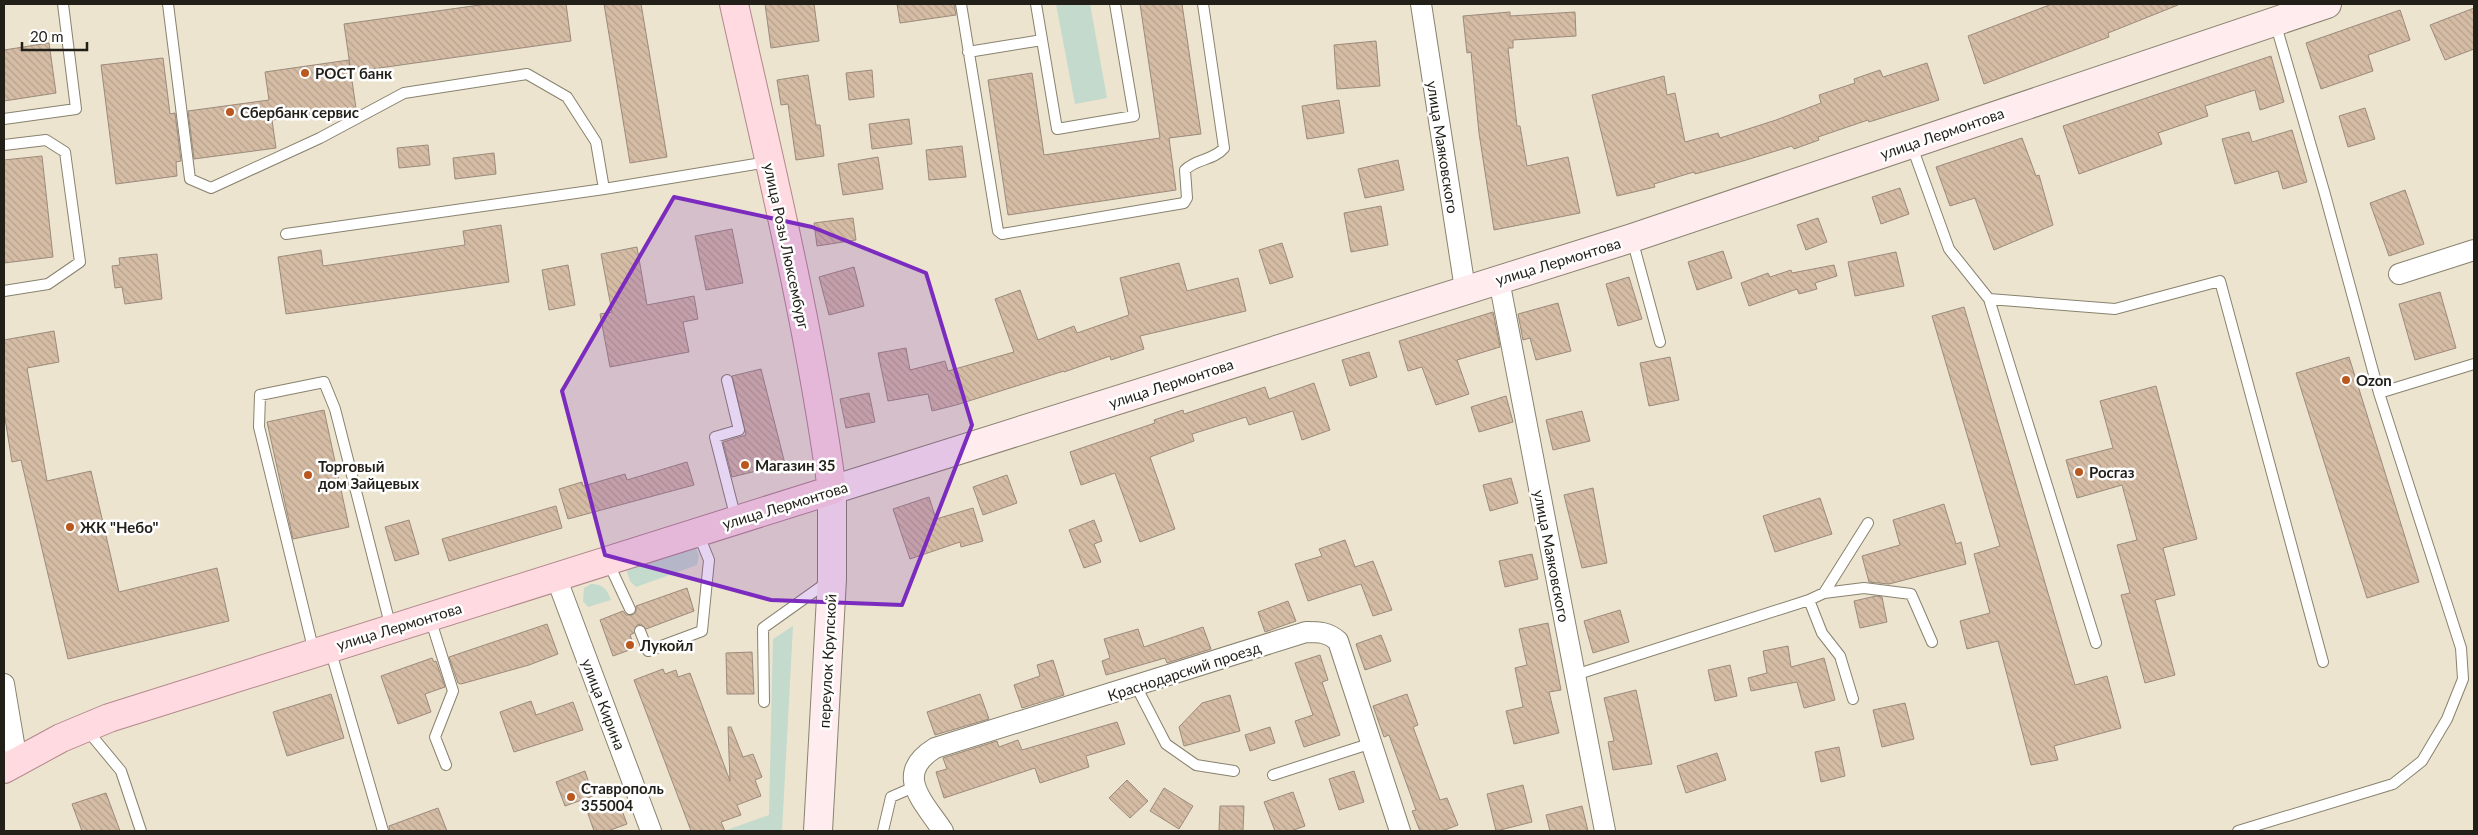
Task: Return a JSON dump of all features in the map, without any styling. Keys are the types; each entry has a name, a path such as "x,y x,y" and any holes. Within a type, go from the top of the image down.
{"main road":[{"name":"улица Розы Люксембург","path":"734,4 818,398 832,490"},
{"name":"улица Лермонтова","path":"8,769 84,727 322,650 1632,238 2327,4"},
{"name":"переулок Крупской","path":"818,831 832,579 832,490"}],"street":[{"name":"улица Маяковского","path":"1421,4 1465,289"},
{"path":"2398,274 2474,250"},
{"name":"улица Маяковского","path":"1499,280 1605,831"},
{"name":"улица Кирина","path":"556,577 651,831"},
{"name":"Краснодарский проезд","path":"914,787 913,771 920,757 935,748 1306,632 1330,634 1338,641 1400,831"},
{"path":"4,684 8,769"},
{"path":"914,787 943,831"}],"lane":[{"path":"4,119 76,108 63,4"},
{"path":"168,4 190,178 211,188 320,138 404,93 527,74 567,97 596,142 604,189"},
{"path":"961,4 998,231 1002,234 1184,203 1187,198 1185,170 1193,162 1217,157 1224,148 1203,4"},
{"path":"1036,4 1057,129 1134,116 1115,4"},
{"path":"2238,831 2393,784 2422,761 2447,719 2463,679 2461,648 2380,393 2275,21"},
{"path":"968,52 1042,40"},
{"path":"4,146 46,140 65,152 80,262 48,284 4,291"},
{"path":"1910,143 1949,248 1989,300 2096,643"},
{"path":"286,234 604,189 769,162"},
{"path":"1632,238 1660,342"},
{"path":"1989,300 2115,309 2220,281 2323,662"},
{"path":"2380,393 2474,364"},
{"path":"727,380 738,430 715,437 736,520"},
{"path":"383,831 322,650 259,427 260,395 324,382 336,409 391,629"},
{"path":"1824,593 1868,523"},
{"path":"640,631 648,650 702,631 708,560 698,532"},
{"path":"607,561 630,609"},
{"path":"764,702 763,628 832,579"},
{"path":"1574,675 1809,600 1824,593 1864,588 1912,594 1932,642"},
{"path":"1809,600 1822,633 1840,656 1853,699"},
{"path":"430,617 453,691 435,737 446,765"},
{"path":"1136,686 1166,744 1196,765 1234,771"},
{"path":"84,727 121,772 141,831"},
{"path":"1273,775 1372,743"},
{"path":"883,831 891,797 914,787"}],"highlighted area":[{"path":"674,197 812,227 926,273 972,425 902,605 771,600 605,555 562,391"}],"green space":[{"path":"1056,4 1090,4 1107,98 1075,104"},
{"path":"695,546 699,555 697,565 636,587 630,581 627,572 633,563"},
{"path":"591,584 604,588 611,600 588,607 583,601 584,588"},
{"path":"793,626 782,831 724,831 769,815 773,639"}],"building":[{"path":"487,4 566,4 571,41 351,72 344,24"},
{"path":"604,4 641,4 667,157 630,163"},
{"path":"765,4 814,4 819,41 771,48"},
{"path":"897,4 954,4 956,15 900,23"},
{"path":"1140,4 1182,4 1201,134 1169,138 1176,190 1008,215 988,80 1032,73 1044,155 1160,138"},
{"path":"2052,4 2178,5 2108,33 2109,37 1984,84 1968,36"},
{"path":"2474,8 2474,49 2445,60 2430,25"},
{"path":"2400,10 2410,40 2368,55 2373,71 2321,89 2306,43"},
{"path":"1510,12 1510,16 1575,12 1576,36 1513,40 1513,48 1508,48 1517,126 1520,126 1527,166 1568,157 1580,213 1494,230 1479,133 1471,52 1467,53 1463,16"},
{"path":"1376,41 1380,86 1337,89 1334,45"},
{"path":"49,43 56,93 4,101 4,50"},
{"path":"2271,56 2284,102 2260,110 2255,90 2205,106 2208,116 2158,133 2162,144 2079,174 2063,126"},
{"path":"163,58 170,114 175,113 181,161 176,162 177,176 116,184 101,65"},
{"path":"349,60 356,108 272,120 276,148 194,159 188,111 269,100 265,72"},
{"path":"1927,63 1939,100 1869,122 1868,120 1818,137 1819,140 1794,149 1792,146 1695,174 1694,172 1654,184 1655,187 1617,196 1592,95 1664,76 1667,95 1675,93 1685,142 1718,133 1720,138 1776,120 1821,103 1819,95 1855,83 1854,79 1880,70 1883,77"},
{"path":"872,70 874,97 849,100 846,73"},
{"path":"808,75 816,125 820,125 824,156 796,160 788,104 781,105 777,80"},
{"path":"1339,100 1344,133 1307,139 1302,106"},
{"path":"2365,108 2375,139 2348,147 2339,116"},
{"path":"909,119 912,144 872,149 869,124"},
{"path":"2292,130 2307,182 2283,189 2278,171 2235,184 2222,139 2249,132 2252,142"},
{"path":"2022,138 2036,176 2039,175 2053,225 1994,250 1975,198 1950,206 1936,167"},
{"path":"428,145 430,165 399,168 397,148"},
{"path":"962,146 966,177 929,180 926,150"},
{"path":"494,153 496,174 455,179 453,158"},
{"path":"42,156 53,257 4,263 4,160"},
{"path":"878,157 883,189 843,195 838,164"},
{"path":"1398,160 1404,190 1365,198 1358,169"},
{"path":"1900,188 1909,214 1881,224 1872,197"},
{"path":"2405,190 2424,244 2389,256 2370,203"},
{"path":"1381,206 1388,245 1351,252 1344,213"},
{"path":"853,218 856,240 817,246 814,223"},
{"path":"1818,218 1827,242 1806,250 1797,225"},
{"path":"501,225 509,282 286,314 278,257 321,250 323,266 465,245 463,231"},
{"path":"732,229 743,283 706,290 695,236"},
{"path":"1282,243 1293,277 1270,284 1259,250"},
{"path":"637,247 647,305 694,296 698,319 683,322 689,352 610,367 600,314 612,312 601,254"},
{"path":"1723,251 1732,278 1697,290 1688,262"},
{"path":"1896,252 1904,286 1855,296 1848,262"},
{"path":"157,254 162,299 125,304 122,287 115,288 112,266 120,265 119,258"},
{"path":"1179,263 1187,291 1238,278 1246,311 1140,336 1144,349 1111,360 1110,356 956,405 932,411 928,394 888,401 878,353 906,348 910,370 945,361 948,371 1014,352 995,299 1020,290 1038,340 1074,326 1077,333 1129,315 1120,278"},
{"path":"568,265 575,305 549,310 542,270"},
{"path":"1834,265 1837,276 1815,283 1817,289 1799,294 1797,289 1749,306 1741,283 1768,273 1770,277 1791,270 1792,273"},
{"path":"854,267 864,306 829,315 819,277"},
{"path":"1629,277 1642,319 1618,326 1606,284"},
{"path":"2440,292 2456,348 2415,360 2399,304"},
{"path":"1558,303 1571,351 1536,360 1530,338 1523,340 1518,314"},
{"path":"1964,307 2075,685 2107,676 2121,728 2054,746 2058,760 2031,765 1998,641 1967,649 1960,621 1990,613 1974,554 2000,546 1932,316"},
{"path":"1493,312 1500,347 1457,360 1469,394 1436,405 1422,367 1408,371 1399,341"},
{"name":"ЖК \"Небо\"","path":"54,331 59,362 27,368 47,481 91,471 119,592 217,568 229,621 68,659 21,460 12,462 4,412 4,340"},
{"path":"1369,352 1377,377 1350,386 1342,360"},
{"path":"1670,357 1679,400 1649,406 1640,363"},
{"path":"2349,357 2419,582 2367,598 2296,373"},
{"path":"761,369 785,464 732,477 723,442 746,435 732,376"},
{"path":"1314,383 1330,430 1302,440 1293,411 1249,425 1246,417 1192,434 1194,441 1150,457 1175,529 1140,542 1115,473 1081,485 1070,452 1155,423 1154,420 1183,410 1184,414 1265,387 1269,399"},
{"path":"2156,386 2197,539 2163,548 2175,595 2155,600 2175,675 2145,683 2121,595 2130,593 2117,545 2137,540 2122,485 2077,498 2066,460 2113,448 2100,401"},
{"path":"869,393 875,422 846,428 840,399"},
{"path":"1506,396 1513,422 1479,432 1471,407"},
{"name":"Торговый дом Зайцевых","path":"324,410 349,527 293,539 267,422"},
{"path":"1582,411 1590,441 1553,450 1546,420"},
{"path":"687,462 694,485 568,519 559,489 582,482 583,486 625,474 627,480"},
{"path":"1007,475 1017,503 983,515 973,487"},
{"path":"1511,478 1518,503 1490,511 1483,485"},
{"path":"1593,488 1607,563 1582,568 1564,495"},
{"path":"929,497 936,519 973,508 983,541 961,547 960,542 910,559 893,509"},
{"path":"1820,498 1832,534 1775,552 1763,516"},
{"path":"1944,504 1956,544 1961,542 1966,564 1889,584 1869,582 1862,556 1900,545 1893,520"},
{"path":"556,506 562,528 449,561 442,539"},
{"path":"409,520 419,554 395,561 385,527"},
{"path":"1094,520 1102,541 1094,544 1101,562 1084,568 1069,530"},
{"path":"1345,540 1355,567 1373,561 1392,610 1373,616 1361,584 1308,601 1295,564 1322,556 1319,549"},
{"path":"1532,554 1538,579 1505,587 1499,561"},
{"path":"687,588 694,611 646,629 641,624 637,625 634,633 630,635 635,648 613,656 600,620 623,611 626,615 632,615 636,612 636,606"},
{"path":"1876,596 1882,597 1887,622 1860,628 1854,601"},
{"path":"1288,601 1296,621 1265,632 1258,612"},
{"path":"1620,610 1629,642 1593,653 1584,621"},
{"path":"1548,623 1561,690 1549,692 1559,733 1514,744 1506,711 1523,707 1515,668 1527,665 1519,629"},
{"path":"547,624 558,654 529,665 461,684 458,683 449,657"},
{"path":"1203,627 1211,649 1167,663 1165,658 1106,675 1102,661 1110,658 1104,639 1138,629 1144,647"},
{"path":"1381,635 1391,661 1365,670 1356,644"},
{"path":"1788,646 1791,667 1824,658 1835,700 1804,708 1797,682 1751,691 1748,678 1767,673 1763,651"},
{"path":"752,652 754,694 727,694 726,653"},
{"path":"1320,655 1328,680 1322,682 1340,735 1304,747 1295,721 1313,715 1295,663"},
{"path":"432,658 434,662 436,661 445,687 425,694 431,712 398,724 381,676"},
{"path":"1053,660 1064,695 1022,708 1014,685 1040,676 1037,665"},
{"path":"1730,665 1737,696 1715,701 1708,670"},
{"path":"663,669 665,674 676,670 678,677 690,673 730,781 728,727 731,727 743,757 753,754 762,777 755,780 761,796 737,805 741,815 721,822 725,831 691,831 634,680"},
{"path":"1636,690 1652,764 1613,770 1608,742 1614,741 1604,698"},
{"path":"331,694 344,738 287,756 273,712"},
{"path":"980,694 989,719 935,735 927,712"},
{"path":"1407,694 1418,725 1413,727 1440,800 1447,798 1458,825 1442,831 1420,831 1412,811 1416,810 1389,735 1384,737 1373,706"},
{"path":"1230,695 1240,731 1184,746 1179,727 1202,703"},
{"path":"531,701 536,715 573,702 583,730 514,752 500,712"},
{"path":"1905,703 1914,739 1882,747 1873,710"},
{"path":"1117,722 1125,744 1086,756 1089,767 1040,783 1035,768 944,798 936,772 947,769 943,758 997,741 999,747 1018,740 1022,750"},
{"path":"1270,727 1275,743 1250,751 1245,735"},
{"path":"1839,747 1845,776 1821,782 1815,752"},
{"path":"1717,753 1726,780 1686,793 1677,766"},
{"path":"585,771 593,796 565,806 556,782"},
{"path":"1354,771 1364,802 1339,810 1329,779"},
{"path":"1127,780 1148,801 1130,818 1109,798"},
{"path":"1523,785 1532,822 1496,831 1487,794"},
{"path":"1164,788 1193,806 1179,829 1150,811"},
{"path":"1293,792 1305,826 1291,831 1275,831 1264,802"},
{"path":"106,793 120,831 82,831 72,804"},
{"path":"617,797 627,824 608,831 594,831 586,808"},
{"path":"1220,806 1244,806 1243,831 1219,831"},
{"path":"1582,806 1588,831 1550,831 1546,815"},
{"path":"438,808 447,831 390,831 389,826"}],"place":[{"name":"РОСТ банк","path":"305,73"},
{"name":"Сбербанк сервис","path":"230,112"},
{"name":"Ozon","path":"2346,380"},
{"name":"Магазин 35","path":"745,465"},
{"name":"Росгаз","path":"2079,472"},
{"name":"Торговый дом Зайцевых","path":"308,475"},
{"name":"ЖК \"Небо\"","path":"70,527"},
{"name":"Лукойл","path":"630,645"},
{"name":"Ставрополь 355004","path":"571,797"}]}
